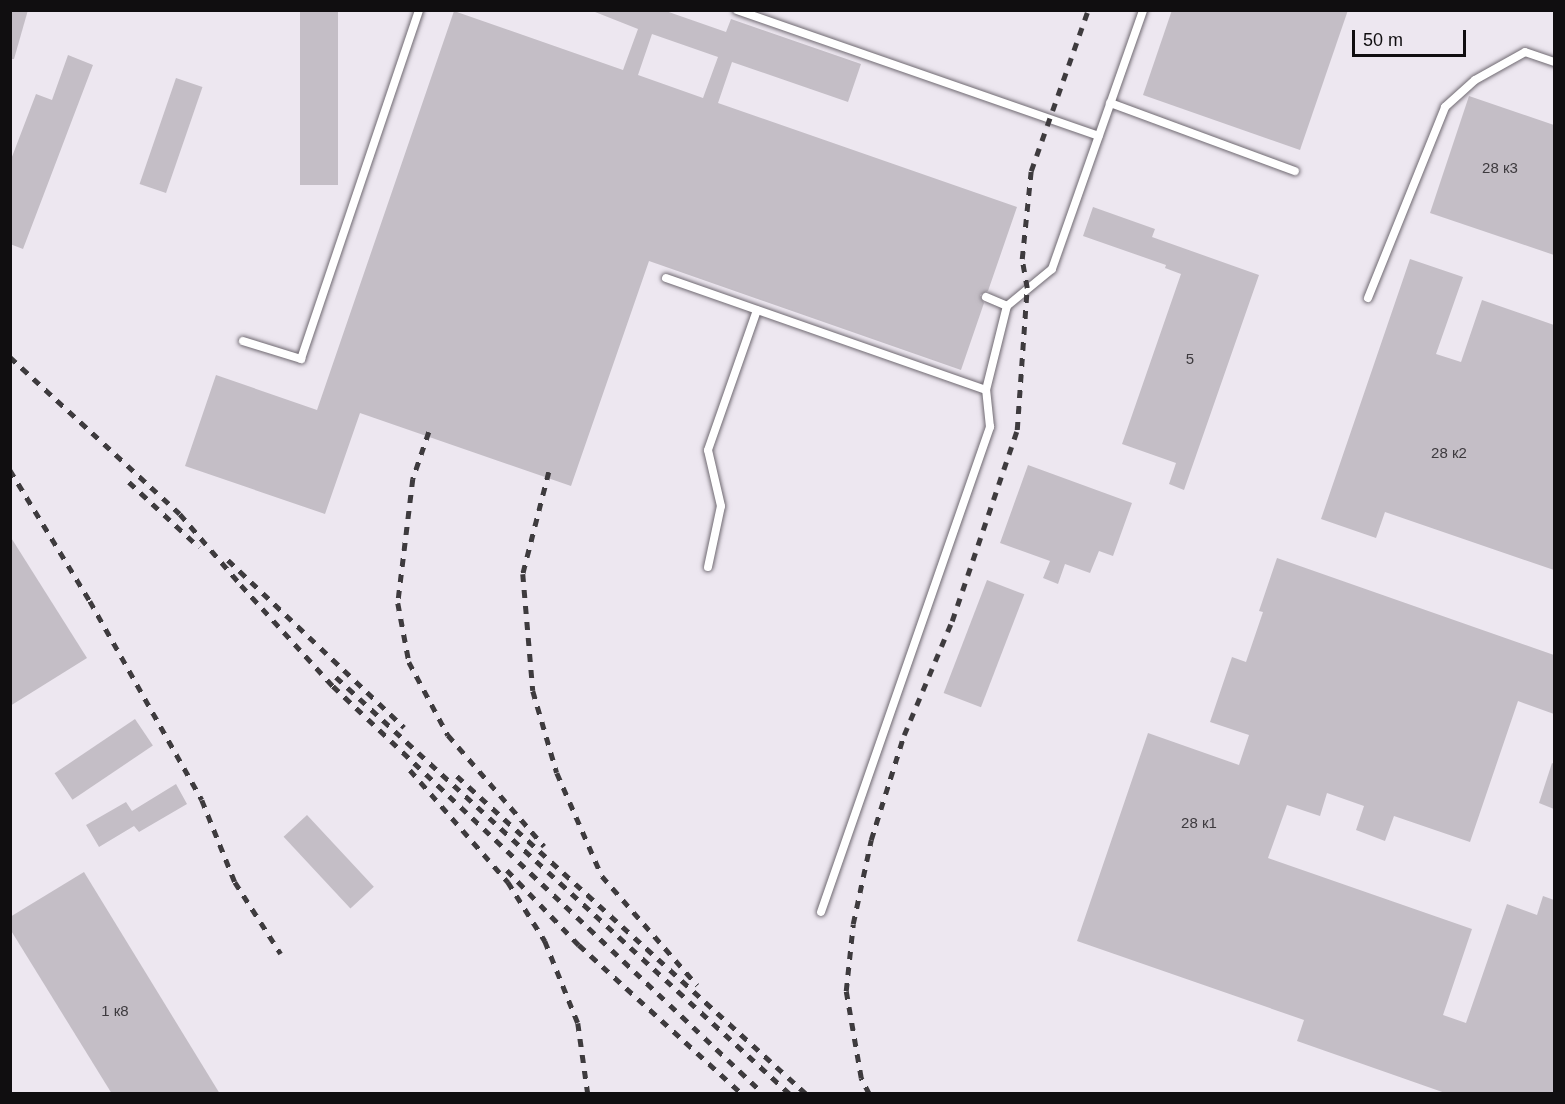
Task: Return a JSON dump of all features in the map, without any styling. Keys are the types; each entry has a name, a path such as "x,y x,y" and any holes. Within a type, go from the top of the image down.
{"lane":[{"path":"243,341 301,359 419,10"},
{"path":"737,10 1099,136"},
{"path":"822,912 990,427 986,390 1007,306 1052,268 1143,10"},
{"path":"1368,298 1445,107 1474,80 1525,52 1554,62"},
{"path":"1110,103 1295,171"},
{"path":"666,278 986,390"},
{"path":"986,297 1007,306"},
{"path":"708,567 720,506 708,450 757,310"}],"building":[{"path":"10,10 28,10 14,59 10,59"},
{"path":"300,10 338,10 338,185 300,185"},
{"path":"590,10 663,10 726,32 731,19 861,64 848,102 732,62 718,103 1017,207 988,291 980,295 984,303 961,370 649,261 571,486 360,413 325,514 185,466 216,375 317,410 454,11 623,70 638,29","holes":["652,34 718,57 703,98 638,75"]},
{"path":"1172,10 1348,10 1300,150 1143,95"},
{"path":"68,55 93,65 23,249 10,244 10,162 36,94 52,100"},
{"path":"176,78 202,87 166,193 140,184"},
{"path":"1469,96 1554,125 1554,255 1430,213"},
{"path":"1093,207 1155,229 1152,237 1259,275 1184,490 1169,484 1176,463 1122,444 1181,274 1165,268 1166,265 1083,236"},
{"path":"1410,259 1463,277 1436,354 1461,362 1482,300 1554,325 1554,570 1385,512 1376,538 1321,519"},
{"path":"1028,465 1132,503 1113,556 1099,551 1090,573 1065,564 1058,584 1043,578 1050,561 1000,543"},
{"path":"10,536 87,658 10,706"},
{"path":"1277,558 1554,655 1554,714 1518,701 1470,842 1394,816 1385,841 1356,830 1364,806 1327,793 1320,816 1287,805 1268,858 1472,929 1443,1015 1466,1023 1507,904 1537,915 1543,896 1554,900 1554,1094 1448,1094 1297,1041 1304,1020 1077,941 1148,733 1239,765 1249,735 1210,722 1232,657 1246,662 1263,612 1259,611"},
{"path":"987,580 1024,594 981,707 944,693"},
{"path":"135,719 153,746 72,800 55,773"},
{"path":"1552,763 1554,764 1554,809 1539,803"},
{"path":"176,784 187,804 139,832 134,826 99,847 86,825 126,802 132,811"},
{"path":"307,815 374,887 350,908 284,837"},
{"path":"84,872 220,1094 112,1094 10,929 10,917"}],"railway":[{"path":"869,1094 861,1078 846,991 853,924 871,840 904,735 952,621 1017,430 1027,288 1022,259 1031,171 1088,10"},
{"path":"10,357 180,514 333,686 764,1094"},
{"path":"429,432 413,479 398,603 409,662 448,735 544,846"},
{"path":"10,470 90,601 202,800 235,882 281,954"},
{"path":"549,472 523,574 533,691 557,773 602,876 697,985"},
{"path":"129,482 199,547"},
{"path":"228,560 404,727"},
{"path":"336,677 790,1094"},
{"path":"410,770 508,882 545,941 578,1023 588,1094"},
{"path":"457,776 806,1094"},
{"path":"507,870 579,945 742,1094"}]}
